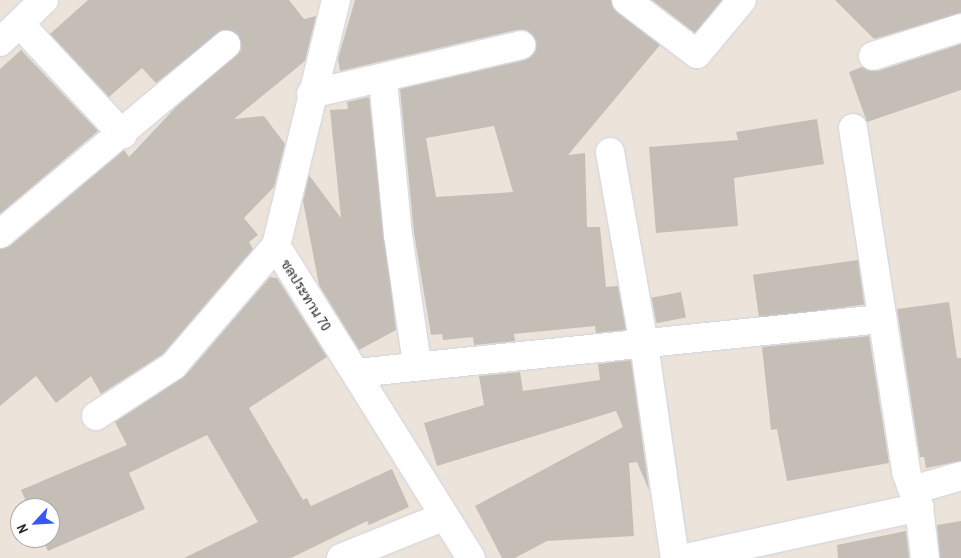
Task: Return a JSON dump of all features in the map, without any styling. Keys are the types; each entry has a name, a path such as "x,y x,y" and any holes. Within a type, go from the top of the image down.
{"street":[{"path":"44,0 10,33 123,135"},
{"name":"ชลประทาน 70","path":"336,0 311,94 276,246 471,558"},
{"path":"626,0 697,54 742,0"},
{"path":"873,56 961,28"},
{"path":"0,234 123,135 226,45"},
{"path":"311,94 383,80 521,45"},
{"path":"383,80 398,235 417,364"},
{"path":"853,128 906,472 916,499 926,558"},
{"path":"610,152 644,344 674,558"},
{"path":"96,416 173,366 276,246"},
{"path":"356,373 417,364 644,344 881,319"},
{"path":"686,558 916,499 961,476"},
{"path":"341,558 445,516"}],"building":[{"path":"88,0 289,0 304,19 316,16 305,61 234,119 264,116 285,144 274,187 244,218 258,235 249,242 253,249 163,354 101,394 91,376 56,403 36,376 0,406 0,249 10,246 124,150 129,157 176,107 241,50 238,35 223,30 156,83 142,68 109,97 50,34"},
{"path":"355,0 611,0 617,12 660,45 568,155 585,153 587,227 600,227 606,287 618,286 626,330 596,333 595,326 514,334 515,341 474,345 473,337 443,340 442,334 431,335 414,233 400,89 525,60 536,50 536,41 526,30 517,30 340,71 338,59","holes":["494,126 513,192 436,197 426,138"]},
{"path":"652,0 722,0 695,33"},
{"path":"835,0 961,0 961,13 874,39"},
{"path":"961,44 961,90 867,122 849,72 862,67 878,71"},
{"path":"21,50 98,131 0,214 0,69"},
{"path":"369,97 396,330 359,350 319,285 303,201 309,175 341,218 330,110 348,109 347,102"},
{"path":"817,119 824,164 734,178 738,226 656,233 649,147 738,140 736,132"},
{"path":"858,260 864,305 759,319 753,275"},
{"path":"270,277 277,278 327,357 249,408 303,500 307,498 311,506 392,469 409,507 369,525 367,521 291,558 184,558 258,522 207,435 129,473 145,509 60,546 60,498 25,498 21,490 127,445 115,422 185,376"},
{"path":"681,292 686,318 657,323 652,298"},
{"path":"949,302 957,358 961,358 961,461 926,468 924,457 920,457 897,309"},
{"path":"869,336 889,463 787,481 777,429 771,430 762,347"},
{"path":"631,360 649,490 637,462 629,463 634,536 547,541 515,558 502,558 475,506 623,427 616,411 437,466 424,423 484,405 479,376 520,372 523,391 600,380 598,364"},
{"path":"961,521 961,558 940,558 937,525"},
{"path":"906,531 909,558 838,558 837,545"}]}
